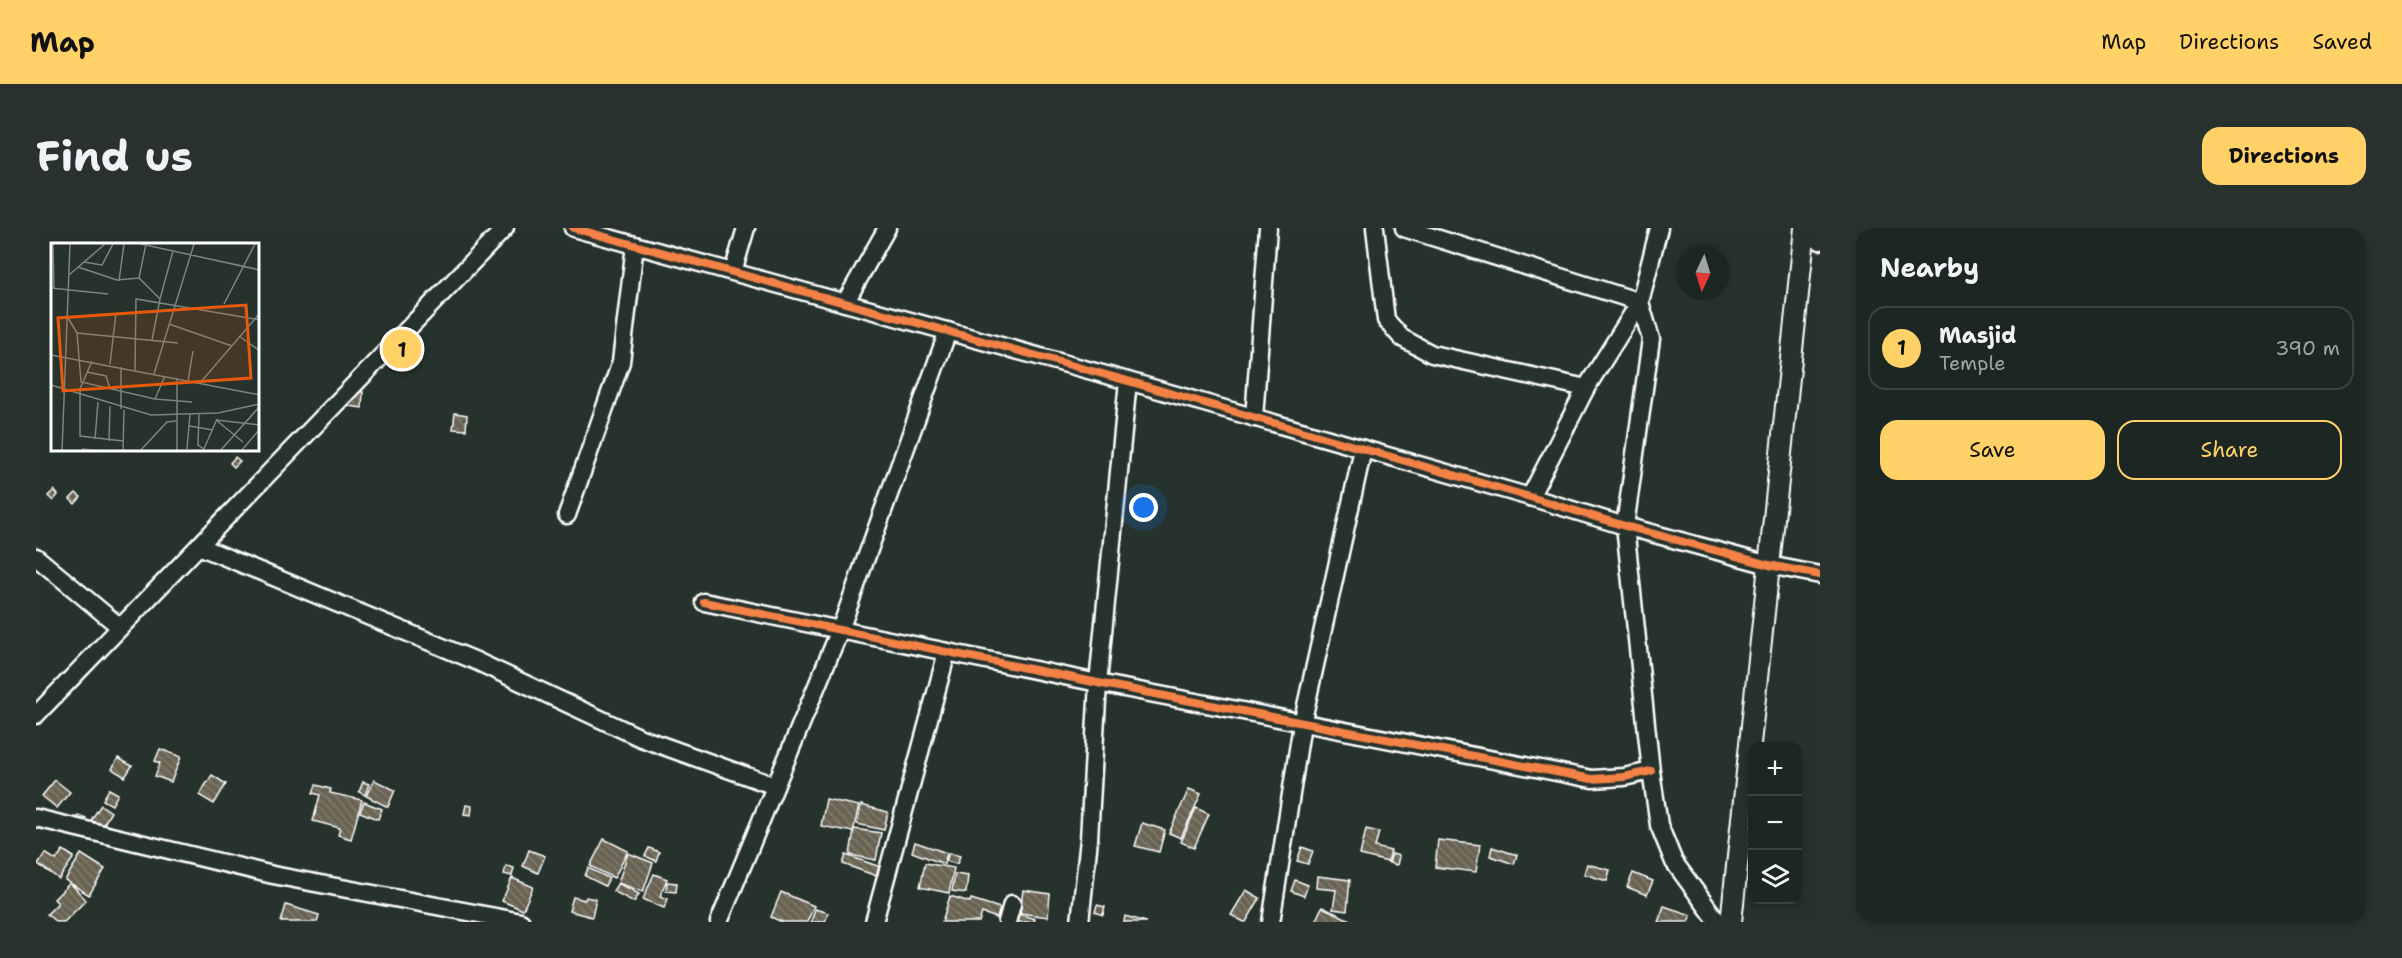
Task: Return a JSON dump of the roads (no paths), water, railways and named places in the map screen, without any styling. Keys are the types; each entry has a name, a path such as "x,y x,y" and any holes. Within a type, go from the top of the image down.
{"street":[{"path":"36,715 505,228"},
{"path":"573,228 1128,381 1625,526 1769,565 1820,575"},
{"path":"733,272 746,228"},
{"path":"845,303 887,228"},
{"path":"1254,418 1268,228"},
{"path":"1375,228 1386,320 1402,338 1432,354 1586,388"},
{"path":"1404,228 1641,302"},
{"path":"1530,497 1586,388 1641,302 1659,228"},
{"path":"1731,922 1805,233"},
{"path":"567,516 621,362 634,245"},
{"path":"1641,302 1651,339 1625,526 1651,771 1659,825 1674,862 1718,922"},
{"path":"719,922 840,630 948,331"},
{"path":"1080,922 1089,839 1098,683 1128,381"},
{"path":"1271,922 1302,724 1363,449"},
{"path":"199,546 476,661 641,738 775,786"},
{"path":"36,557 120,627"},
{"path":"705,602 1302,724 1592,779 1624,777 1651,771"},
{"path":"874,922 947,652"},
{"path":"36,818 273,875 521,922"},
{"path":"1007,922 1012,904"}],"place":[{"name":"Masjid","path":"402,349"}]}
